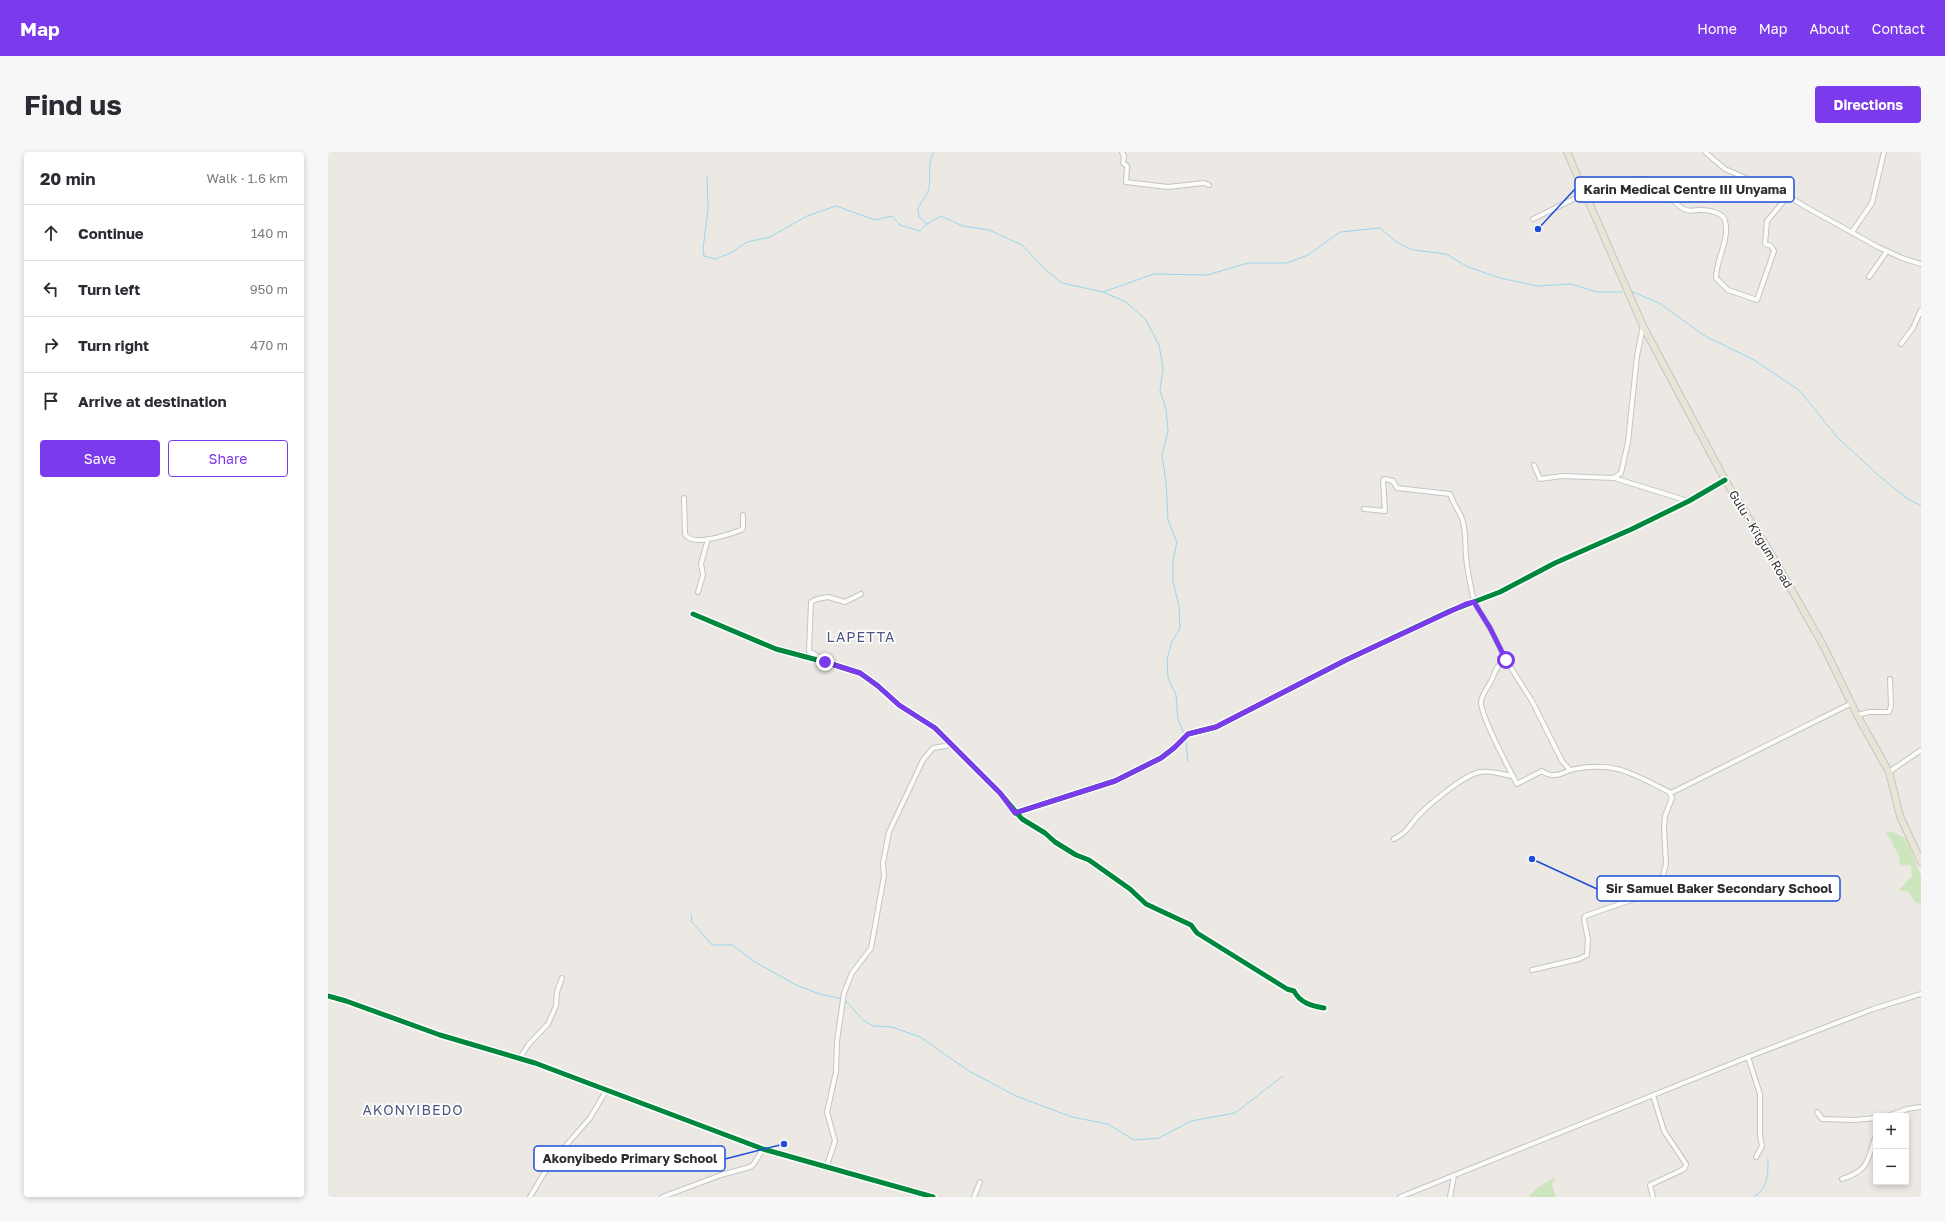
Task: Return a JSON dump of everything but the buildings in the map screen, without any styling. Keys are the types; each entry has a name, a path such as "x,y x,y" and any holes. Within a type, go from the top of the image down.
{"main road":[{"name":"Gulu - Kitgum Road","path":"1567,152 1587,194 1643,326 1725,480 1777,564 1823,645 1857,715 1889,772 1900,816 1921,862"}],"street":[{"path":"1122,152 1124,156 1123,163 1127,166 1126,182 1168,187 1204,183 1209,185"},
{"path":"1706,152 1725,169 1788,196 1887,251 1921,264"},
{"path":"1852,232 1872,203 1884,152"},
{"path":"1533,219 1587,194 1629,181 1647,179 1660,187 1670,198 1684,209 1692,211 1703,210 1720,214 1726,222 1716,278 1728,290 1757,300 1774,251 1771,246 1765,244 1766,224 1788,196"},
{"path":"1869,277 1887,251"},
{"path":"1901,344 1913,328 1921,310"},
{"path":"1614,478 1621,472 1628,442 1637,356 1643,326"},
{"path":"1534,466 1540,479 1562,476 1614,478 1688,501"},
{"path":"1364,509 1385,511 1383,480 1385,479 1393,481 1397,488 1450,494 1463,521 1466,534 1466,558 1474,602 1490,628 1506,660 1532,701 1562,761 1570,770"},
{"path":"1015,813 1115,781 1161,758 1188,734 1216,727 1346,660 1450,611 1500,592 1561,560 1632,529 1688,501 1725,480"},
{"path":"684,498 686,516 683,525 686,537 693,540 708,539 741,530 743,528 743,515"},
{"path":"698,592 703,575 701,564 708,539"},
{"path":"825,662 809,651 811,602 817,599 828,598 845,602 861,594"},
{"path":"693,614 776,649 860,673 878,686 899,705 935,728 1000,793 1015,813 1025,821 1076,855 1089,860 1130,889 1146,904 1190,925 1197,933 1214,944 1287,989 1294,991 1296,997 1302,1001 1313,1006 1324,1008"},
{"path":"1506,660 1501,663 1488,684 1481,702 1489,728 1517,784 1542,771 1544,773 1556,776 1570,770 1600,765 1628,771 1671,793"},
{"path":"1857,715 1869,712 1888,713 1891,706 1890,679"},
{"path":"1671,793 1852,703"},
{"path":"826,1168 835,1141 827,1112 836,1072 841,1007 844,993 852,973 871,948 884,876 883,863 890,830 922,760 933,748 951,745"},
{"path":"1889,772 1921,750"},
{"path":"1394,839 1406,832 1419,815 1435,801 1469,776 1484,772 1513,776"},
{"path":"1532,970 1579,959 1587,955 1588,940 1584,920 1586,916 1634,899 1663,876 1666,864 1664,829 1666,812 1671,799 1671,793"},
{"path":"520,1058 528,1045 548,1024 556,1006 557,992 562,978"},
{"path":"1400,1197 1748,1057 1866,1012 1921,994"},
{"path":"328,996 471,1045 520,1058 763,1149 933,1197"},
{"path":"1748,1057 1760,1094 1760,1136 1762,1146 1756,1157"},
{"path":"530,1197 549,1165 590,1118 606,1091"},
{"path":"1653,1095 1664,1132 1685,1162 1686,1167 1650,1185 1653,1197"},
{"path":"1896,1113 1907,1109 1921,1107"},
{"path":"1817,1112 1822,1119 1855,1120 1873,1118"},
{"path":"1842,1179 1861,1171 1873,1146"},
{"path":"663,1197 721,1175 750,1167 763,1149"},
{"path":"1450,1197 1454,1176"},
{"path":"974,1197 980,1182"},
{"path":"535,1190 536,1197"}],"green space":[{"path":"1886,832 1893,832 1906,839 1921,876 1921,904 1915,902 1908,892 1899,890 1912,876 1911,865 1900,866 1899,856"},
{"path":"1555,1177 1552,1185 1556,1197 1529,1197 1535,1189"}],"waterway":[{"path":"927,224 919,217 918,208 928,190 930,183 930,165 934,152"},
{"path":"707,176 708,209 703,249 704,256 715,259 731,253 747,242 770,237 807,216 836,206 875,220 892,216 900,225 920,231 927,224 941,216 963,226 989,230 1022,245 1045,269 1062,283 1103,292 1154,274 1207,275 1248,263 1287,263 1308,255 1340,232 1380,228 1398,243 1413,250 1446,254 1468,267 1500,278 1537,286 1571,284 1597,292 1622,292"},
{"path":"1631,291 1659,303 1705,336 1754,360 1800,391 1837,437 1877,474 1905,497 1921,506"},
{"path":"1103,292 1126,302 1146,320 1159,345 1163,368 1160,391 1166,409 1168,431 1162,455 1166,482 1168,520 1177,542 1173,560 1173,582 1179,606 1180,629 1172,641 1167,659 1168,678 1176,695 1178,719 1185,736"},
{"path":"1186,739 1188,762"},
{"path":"691,914 692,922 712,945 732,945 755,962 798,986 820,994 842,999"},
{"path":"845,1000 863,1020 873,1026 892,1027 920,1037 969,1071 1016,1096 1072,1117 1108,1124 1134,1140 1159,1138 1191,1121 1235,1113 1283,1076"},
{"path":"1754,1197 1765,1185 1768,1159"}],"cycle path":[{"path":"1015,813 1115,781 1161,758 1188,734 1216,727 1346,660 1450,611 1500,592 1555,563 1632,529 1689,501 1725,480"},
{"path":"693,614 776,649 860,673 878,686 899,705 935,728 1000,793 1022,819 1076,855 1089,860 1130,889 1146,904 1191,925 1197,933 1287,989 1294,991 1303,1001 1311,1005 1324,1008"},
{"path":"328,996 440,1035 535,1063 763,1149 933,1197"}],"place":[{"name":"Karin Medical Centre III Unyama","path":"1538,229"},
{"name":"Sir Samuel Baker Secondary School","path":"1532,859"},
{"name":"Akonyibedo Primary School","path":"784,1144"}],"district":[{"name":"LAPETTA","path":"861,636"},
{"name":"AKONYIBEDO","path":"413,1109"}],"route":[{"path":"825,662 860,673 878,686 899,705 935,728 1000,793 1015,813 1115,781 1161,758 1188,734 1216,727 1346,660 1466,604 1474,602 1482,618 1490,628 1506,660"}]}
